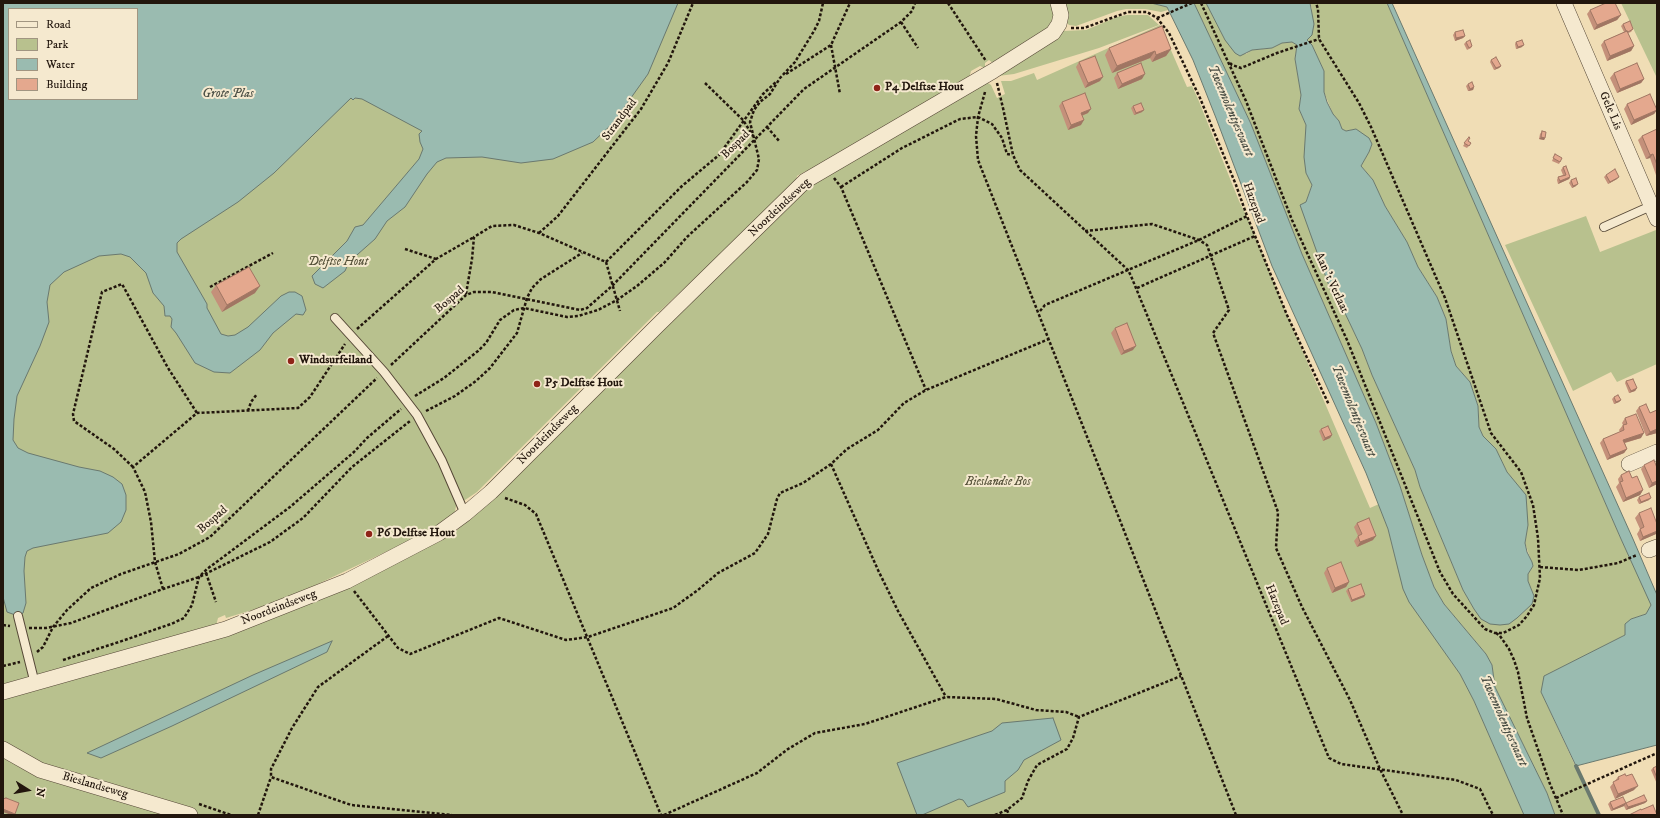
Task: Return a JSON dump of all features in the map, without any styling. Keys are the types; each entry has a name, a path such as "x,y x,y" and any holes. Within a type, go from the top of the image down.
{"street":[{"path":"1058,3 1062,15 1060,24"},
{"name":"Gele Lis","path":"1564,3 1655,210"},
{"name":"Noordeindseweg","path":"3,692 226,629 347,581 439,533 491,492 656,327 805,182 993,71 1053,33 1060,24"},
{"path":"1629,464 1657,452"},
{"name":"Bieslandseweg","path":"3,749 40,770 190,815"}],"lane":[{"path":"1604,227 1655,210"},
{"path":"335,318 384,372 417,415 442,461 465,514"},
{"path":"18,616 34,684"}],"path":[{"name":"Strandpad","path":"539,233 558,216 641,110 668,63 693,3"},
{"path":"606,262 682,186 719,155 763,94 795,62 819,21 823,3"},
{"path":"60,660 134,637 184,618 192,605 199,577 207,569 290,508 419,393 444,378 478,351 486,343 500,320 514,310 524,308 567,317 578,316 598,310 617,300 637,286 664,262 687,237 747,182 757,170 759,159 750,122 754,110 760,102 770,94 780,78 831,45 850,3"},
{"name":"Bospad","path":"29,661 43,647 53,627 67,610 91,588 120,574 179,554 210,537 466,295 483,291 527,298 580,310 587,308 612,286 804,89 835,66 901,22 912,11 915,3"},
{"name":"Hazepad","path":"948,3 964,25 993,71 1013,155 1020,170 1128,270 1137,288 1329,758 1341,764 1456,780 1480,789 1493,815"},
{"path":"1060,24 1074,29 1084,28 1128,12 1147,12 1157,18 1192,3"},
{"name":"Aan 't Verlaat","path":"1201,3 1246,101 1292,220 1347,340 1440,572 1453,594 1485,629 1500,636 1509,649 1514,660 1518,672 1527,718 1563,815"},
{"path":"1316,3 1318,9 1319,39 1359,102 1371,127 1445,298 1491,433 1521,472 1533,505 1540,567 1540,578 1534,605 1519,625 1503,633 1495,633"},
{"name":"Hazepad","path":"1137,288 1256,236 1200,98 1169,33 1157,18"},
{"path":"901,22 918,48"},
{"path":"1229,62 1232,65 1241,68 1291,48 1319,39"},
{"path":"831,45 840,94"},
{"path":"993,71 985,90 978,117 976,136 978,160 1008,237 1040,312 1049,339 1236,815"},
{"path":"705,83 743,120 754,139"},
{"path":"841,188 902,148 960,118 978,117 992,124 1002,138 1007,154 1013,155"},
{"path":"767,127 780,142"},
{"path":"827,168 841,188 926,390"},
{"path":"1040,312 1046,305 1198,240 1247,216"},
{"path":"1085,231 1152,224 1198,240 1207,245 1229,310 1213,333 1278,512 1276,548 1302,607 1350,700 1380,769 1403,815"},
{"path":"133,466 196,413 298,408 310,397 351,335 436,260 492,226 514,225 539,233 582,253 606,262"},
{"path":"1256,236 1287,315 1329,405"},
{"path":"466,295 474,237"},
{"path":"405,249 436,260"},
{"path":"210,287 273,253"},
{"path":"3,625 46,628 71,623 199,577 270,542 303,518 352,467 417,415 455,396 476,381 490,368 517,333 527,298 532,288 541,279 582,253"},
{"path":"606,262 620,311"},
{"path":"163,589 155,562 152,522 145,492 133,466 114,449 74,421 73,414 102,292 122,284 168,368 196,413"},
{"path":"347,581 398,648 410,654 499,618 566,640 588,637 673,608 718,573 755,553 768,534 780,493 803,483 831,464 847,449 878,430 904,403 926,390 1049,339"},
{"path":"248,411 251,402 257,394"},
{"path":"831,464 891,597 946,697"},
{"path":"491,492 525,506 536,514 663,815 757,773 788,749 815,732 865,724 946,697 996,699 1036,710 1066,712 1079,717 1181,676"},
{"path":"1540,567 1579,570 1618,562 1653,548"},
{"path":"206,573 216,602"},
{"path":"258,815 271,777 271,769 292,728 318,686 388,636"},
{"path":"3,666 29,661"},
{"path":"996,815 1007,810 1022,798 1028,781 1038,765 1067,749 1073,738 1079,717"},
{"path":"1556,798 1595,782 1657,753"},
{"path":"271,777 351,805 452,815"},
{"path":"1007,810 1009,815"}],"green space":[{"name":"Delftse Hout","path":"3,3 1151,3 1167,7 1168,10 1161,12 1145,9 1126,9 1076,26 1069,25 1066,22 994,64 989,60 985,63 985,68 980,66 971,71 969,78 810,174 806,171 797,176 796,183 659,312 657,312 477,492 456,506 455,512 430,531 282,601 226,618 225,615 218,618 216,626 41,678 36,674 27,677 27,679 3,687"},
{"path":"1194,3 1206,3 1225,40 1246,54 1252,50 1272,48 1282,43 1292,42 1297,45 1295,59 1301,95 1299,109 1306,125 1306,173 1312,184 1306,202 1333,297 1344,311 1362,349 1372,375 1415,470 1420,487 1463,590 1474,609 1517,618 1532,604 1534,596 1528,581 1528,574 1533,566 1525,543 1528,525 1514,482 1507,472 1496,449 1483,436 1479,427 1478,406 1470,382 1456,366 1451,351 1446,319 1437,297 1418,267 1407,242 1385,206 1373,180 1361,166 1372,144 1356,129 1346,131 1342,129 1339,121 1333,114 1324,92 1324,71 1312,45 1307,40 1312,9 1310,3 1387,3 1621,539 1652,605 1646,614 1631,619 1625,635 1545,676 1541,692 1598,815 1555,815 1547,793 1495,687 1492,665 1486,654 1444,604 1434,587 1400,486 1376,423 1302,254 1251,124"},
{"path":"1621,3 1657,3 1657,78"},
{"path":"1127,15 1148,15 1159,25 1099,48 1014,74 998,76 1062,31 1086,30 1117,17"},
{"name":"Bieslandse Bos","path":"1160,25 1187,87 1192,86 1198,99 1239,201 1250,223 1287,315 1370,508 1379,504 1388,529 1400,576 1421,618 1460,674 1474,701 1524,815 3,815 3,697 100,669 437,541 457,530 813,183 985,81 991,85 997,98 1005,94 1001,81 1011,81 1034,73 1037,80"},
{"path":"1586,216 1600,252 1656,230 1657,364 1617,382 1611,372 1573,391 1505,245"}],"water":[{"name":"Grote Plas","path":"3,3 678,3 648,74 613,123 593,142 553,159 521,163 482,157 446,158 437,162 405,207 387,221 375,239 349,262 345,271 323,288 315,284 312,276 347,241 355,227 363,225 419,159 423,149 419,134 422,131 362,99 355,98 353,100 351,98 274,173 238,202 177,243 177,252 207,304 207,308 221,334 228,336 235,335 248,327 281,296 289,292 295,292 302,296 306,310 303,315 296,314 273,333 260,350 230,373 214,372 195,363 171,327 172,319 170,316 165,316 164,306 153,293 146,273 130,257 121,254 99,256 64,272 50,285 47,302 49,322 40,346 17,396 13,440 18,448 28,453 79,467 100,471 113,477 122,484 126,495 126,510 121,522 108,533 33,548 27,551 24,571 26,603 23,613 18,616 7,612 3,597"},
{"name":"Tweemolentjesvaart","path":"1151,3 1194,3 1251,124 1302,254 1376,423 1400,486 1434,587 1444,604 1486,654 1492,665 1495,687 1547,793 1555,815 1524,815 1474,701 1460,674 1409,602 1403,589 1388,529 1366,473 1272,266 1193,60 1167,7"},
{"path":"1206,3 1310,3 1314,24 1312,35 1307,40 1312,45 1324,71 1324,92 1327,102 1333,114 1339,121 1342,129 1346,131 1356,129 1369,138 1372,144 1361,166 1373,180 1385,206 1407,242 1418,267 1437,297 1446,319 1451,351 1456,366 1470,382 1478,406 1479,427 1483,436 1496,449 1507,472 1526,495 1528,525 1525,543 1533,566 1528,574 1528,581 1534,596 1532,604 1509,624 1490,624 1481,619 1463,590 1420,487 1415,470 1372,375 1362,349 1344,311 1333,297 1300,205 1306,202 1312,185 1306,173 1304,157 1306,125 1299,109 1301,95 1295,59 1297,45 1292,42 1282,43 1272,48 1252,50 1240,56 1235,53 1225,40"},
{"path":"1387,3 1392,3 1657,595 1657,745 1576,766 1541,692 1544,676 1625,635 1625,624 1631,619 1646,614 1651,605"},
{"path":"332,641 327,652 172,726 101,758 87,753 253,675"},
{"path":"1053,718 1061,740 1024,760 1018,770 1005,781 1005,792 968,807 963,800 959,799 922,815 917,815 897,763 992,731 1002,723"}],"building":[{"path":"1606,3 1615,3 1621,15 1597,25 1590,10"},
{"path":"1630,21 1633,29 1628,32 1623,24"},
{"path":"1162,26 1171,49 1156,55 1155,51 1117,66 1109,48"},
{"path":"1463,30 1465,36 1456,38 1455,32"},
{"path":"1627,31 1634,46 1610,56 1604,41"},
{"path":"1470,40 1472,46 1469,48 1466,42"},
{"path":"1522,40 1524,45 1518,47 1516,42"},
{"path":"1095,56 1103,77 1088,83 1079,62"},
{"path":"1496,57 1501,66 1496,68 1491,60"},
{"path":"1141,63 1145,74 1122,84 1117,73"},
{"path":"1637,63 1644,79 1620,89 1614,73"},
{"path":"1472,82 1474,87 1470,89 1468,84"},
{"path":"1085,93 1091,109 1081,113 1084,120 1071,125 1062,102"},
{"path":"1650,94 1657,110 1634,120 1627,104"},
{"path":"1141,103 1144,110 1136,113 1133,106"},
{"path":"1657,129 1657,165 1653,154 1650,155 1642,136"},
{"path":"1542,131 1546,132 1545,138 1541,137"},
{"path":"1469,137 1470,138 1468,141 1471,143 1469,146 1464,143"},
{"path":"1555,154 1562,158 1560,162 1553,158"},
{"path":"1566,166 1570,177 1560,181 1558,177 1566,175 1563,167"},
{"path":"1615,169 1619,177 1610,182 1606,175"},
{"path":"1576,178 1578,184 1573,186 1571,180"},
{"path":"249,267 260,286 227,305 216,285"},
{"path":"1127,323 1136,346 1124,351 1115,328"},
{"path":"1633,379 1637,388 1631,391 1626,381"},
{"path":"1618,395 1621,400 1616,402 1614,397"},
{"path":"1646,404 1650,413 1657,410 1657,429 1650,432 1639,407"},
{"path":"1636,414 1644,433 1623,440 1627,449 1610,456 1603,439 1624,430 1623,425 1627,424 1625,418"},
{"path":"1328,426 1332,435 1325,438 1321,429"},
{"path":"1654,460 1657,468 1657,481 1652,483 1644,465"},
{"path":"1629,471 1632,478 1637,476 1643,490 1626,498 1620,482 1623,481 1621,475"},
{"path":"1649,493 1651,498 1641,502 1639,497"},
{"path":"1651,508 1657,524 1657,531 1643,537 1640,529 1644,527 1639,513"},
{"path":"1369,518 1376,536 1360,542 1358,536 1362,534 1357,523"},
{"path":"1341,562 1349,582 1335,588 1327,568"},
{"path":"1361,584 1365,595 1352,600 1348,589"},
{"path":"1657,766 1657,778 1653,768"},
{"path":"1625,774 1626,776 1632,774 1638,786 1618,794 1613,782 1619,779 1618,777"},
{"path":"1644,795 1647,801 1628,807 1626,803"},
{"path":"1623,797 1626,803 1613,809 1610,802"},
{"path":"6,798 19,803 15,814 3,809 3,799"},
{"path":"1653,805 1657,815 1629,815 1641,809"}],"waterway":[{"path":"1576,766 1599,815"}],"place":[{"name":"P4 Delftse Hout","path":"877,88"},
{"name":"Windsurfeiland","path":"291,361"},
{"name":"P5 Delftse Hout","path":"537,384"},
{"name":"P6 Delftse Hout","path":"369,534"}]}
